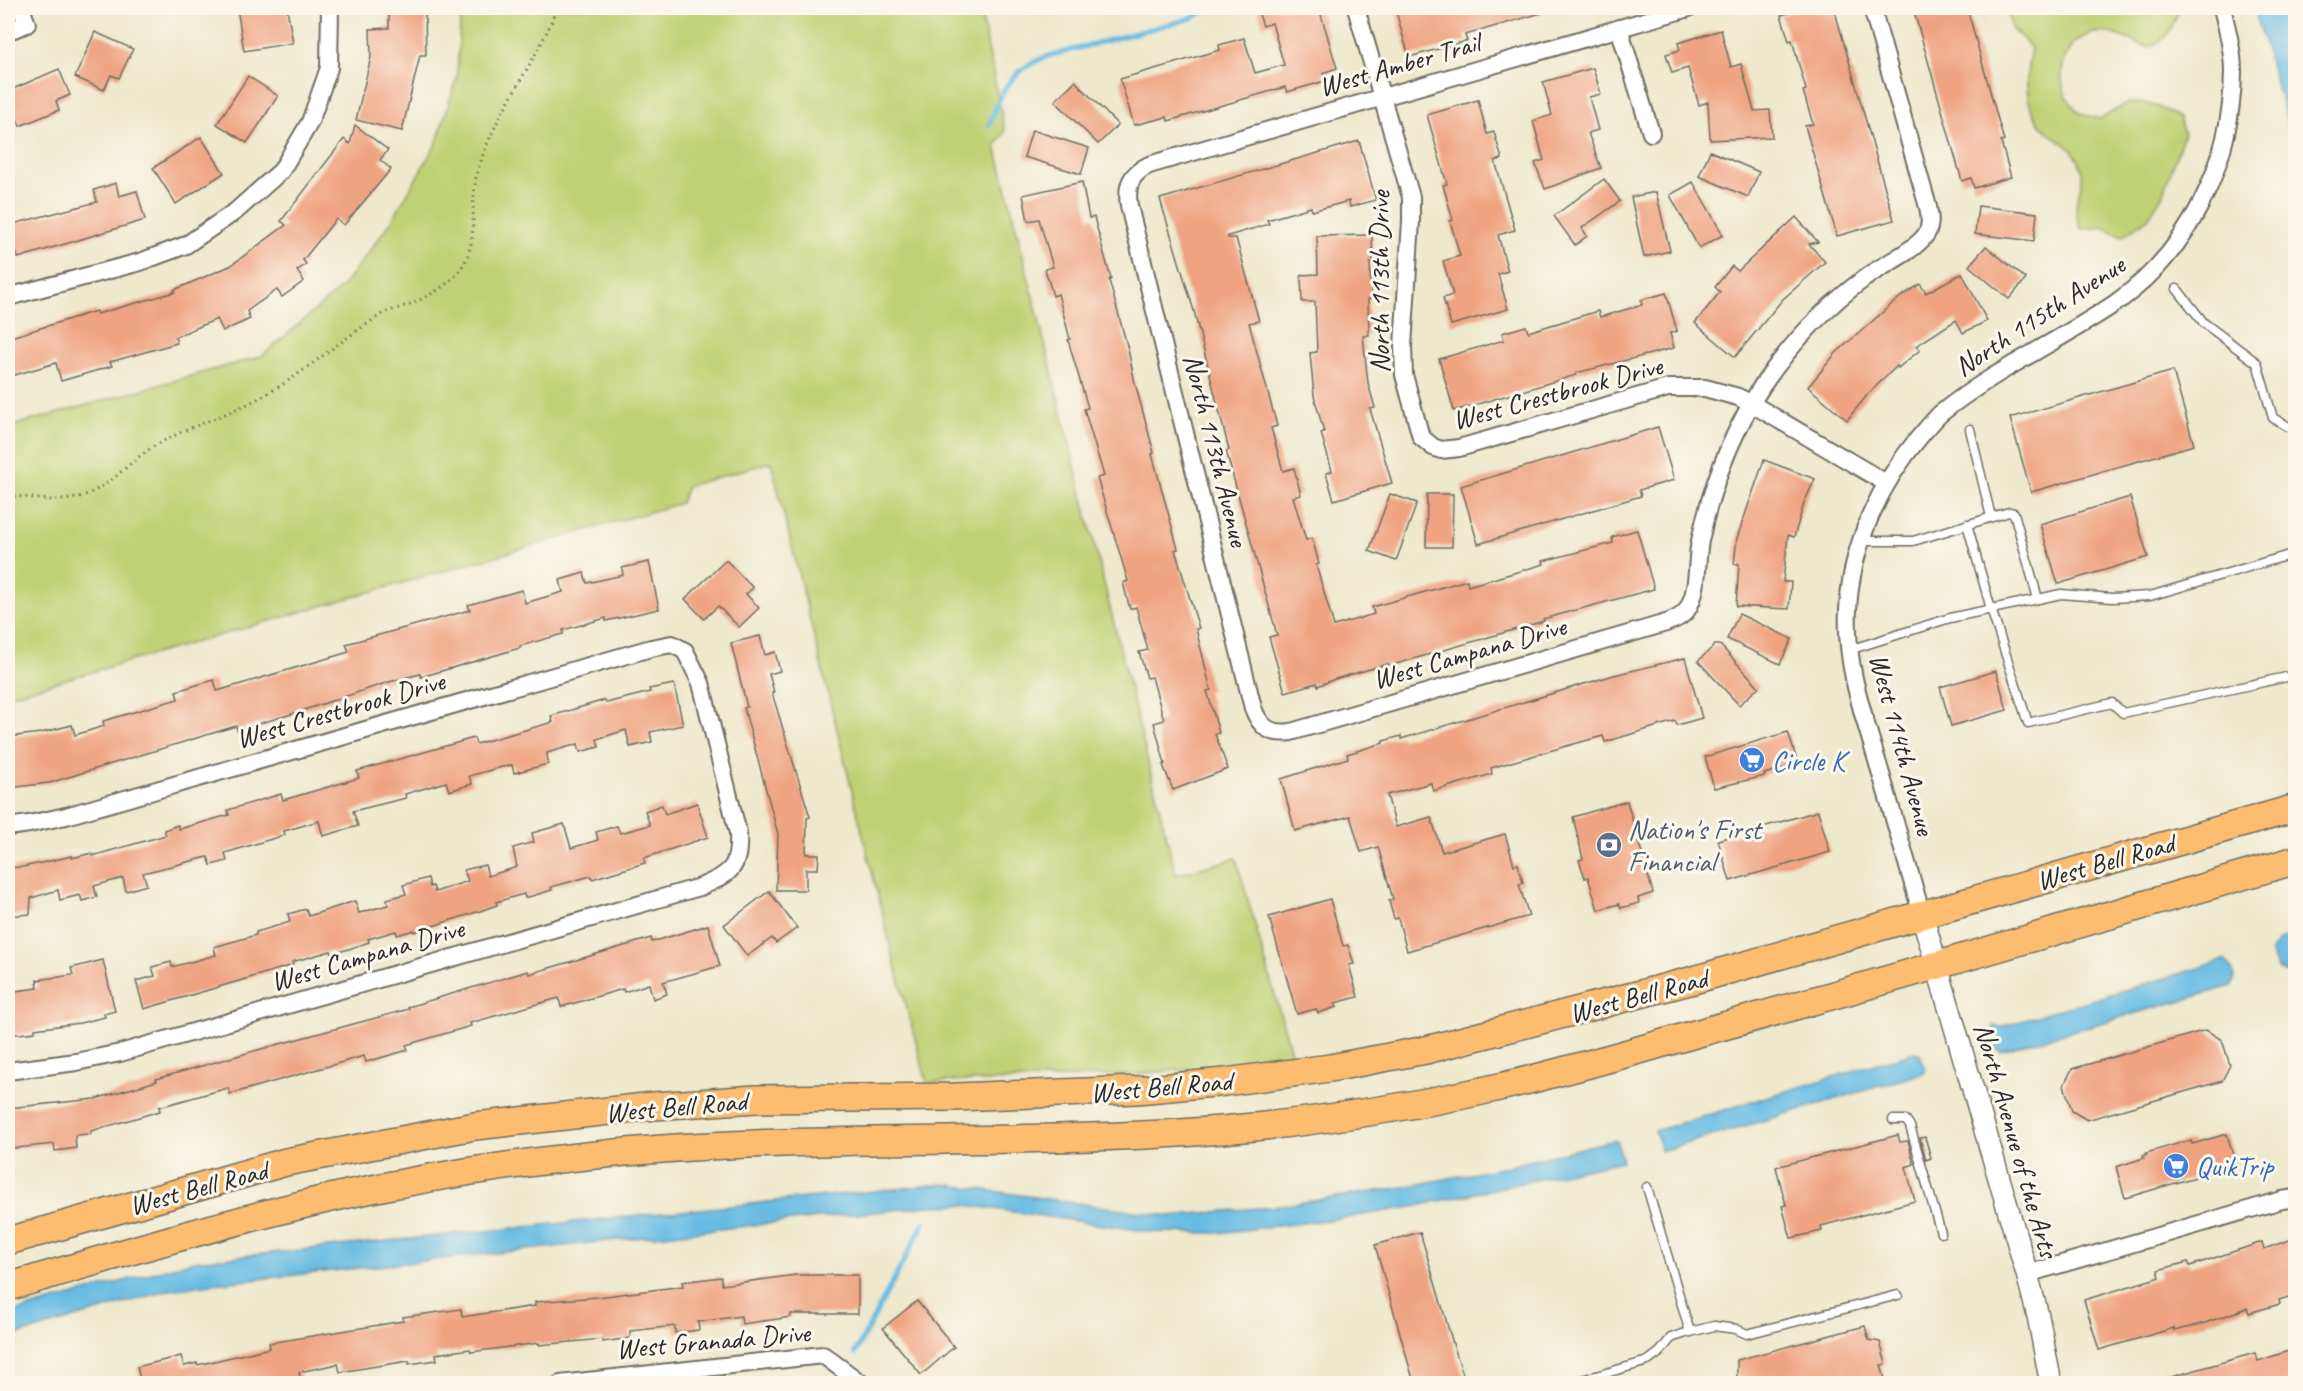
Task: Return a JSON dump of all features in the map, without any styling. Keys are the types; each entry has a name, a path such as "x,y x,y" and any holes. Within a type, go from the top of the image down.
{"main road":[{"name":"West Bell Road","path":"8,1241 286,1162 475,1126 654,1106 756,1099 955,1097 1137,1090 1225,1082 1330,1068 1466,1041 1690,981 2295,808"},
{"name":"West Bell Road","path":"8,1287 232,1222 400,1184 522,1164 655,1150 756,1143 1043,1140 1152,1135 1293,1123 1400,1106 1502,1086 1591,1063 1937,966 2295,860"}],"street":[{"path":"8,31 27,24 21,8"},
{"path":"8,297 140,262 186,245 236,211 281,171 310,122 329,68 330,8"},
{"name":"North 113th Drive","path":"1356,8 1411,197 1403,346 1404,375 1418,430 1426,443 1433,447"},
{"name":"West Amber Trail","path":"1130,180 1135,173 1149,165 1689,8"},
{"path":"1752,404 1775,368 1824,312 1864,278 1919,242 1929,230 1928,207 1872,8"},
{"name":"North 115th Avenue","path":"1886,483 1911,447 1938,415 1975,388 2115,303 2161,264 2192,222 2223,148 2231,104 2233,69 2222,8"},
{"path":"1619,28 1651,133"},
{"name":"North 113th Avenue","path":"1130,180 1129,206 1143,263 1253,708 1265,729"},
{"name":"West Crestbrook Drive","path":"1433,447 1442,450 1458,448 1668,388 1705,388 1738,397 1752,404 1886,483"},
{"name":"West Campana Drive","path":"1265,729 1273,732 1291,732 1666,622 1685,613 1692,601 1700,544 1712,494 1727,454 1752,404"},
{"name":"West 114th Avenue","path":"1886,483 1860,541 1850,589 1849,650 1856,689 1922,915"},
{"name":"West Crestbrook Drive","path":"8,827 66,816 651,648 672,644 685,651 701,683 738,833 739,852 734,866"},
{"name":"West Campana Drive","path":"8,1071 76,1062 131,1050 699,887 722,878 734,866"},
{"name":"North Avenue of the Arts","path":"1922,915 2027,1274 2051,1383"},
{"path":"2027,1274 2295,1198"},
{"name":"West Granada Drive","path":"560,1383 823,1355 862,1383"}],"lane":[{"path":"2177,289 2204,323 2257,363 2273,418 2295,431"},
{"path":"1970,429 1991,517"},
{"path":"1860,541 1913,542 1991,517 2009,512 2014,513 2038,599"},
{"path":"1967,524 1991,609 2028,723 2112,703 2123,713 2291,676"},
{"path":"1849,650 1950,618 2061,594 2112,597 2150,596 2295,554"},
{"path":"1893,1120 1906,1120 1910,1126 1941,1233"},
{"path":"1647,1187 1690,1332"},
{"path":"1568,1383 1648,1361 1660,1352 1671,1338 1690,1332 1714,1326 1736,1329 1747,1334 1898,1295"}],"path":[{"path":"8,497 18,496 54,501 79,497 100,489 156,444 227,414 266,394 305,369 362,326 386,312 411,304 436,291 455,275 470,252 475,183 483,156 504,111 551,25 557,8"}],"green space":[{"path":"459,8 980,8 1005,131 996,146 1176,875 1236,858 1293,1059 1136,1074 1027,1080 927,1082 893,957 771,462 687,486 681,503 8,696 8,427 262,356 342,287 391,222 437,142 457,77"},
{"path":"2006,8 2180,8 2166,36 2156,44 2149,47 2106,32 2091,34 2079,40 2070,49 2064,61 2062,74 2064,88 2069,101 2081,113 2101,119 2123,106 2136,102 2156,106 2179,118 2184,134 2162,196 2148,218 2123,236 2102,227 2081,229 2076,207 2082,179 2079,162 2073,151 2050,134 2034,115 2027,83 2031,48 2012,30"}],"water":[{"path":"2254,8 2287,8 2295,37 2295,149"},
{"path":"2295,935 2295,972 2285,973 2276,968 2271,952 2279,940"},
{"path":"2225,960 2233,972 2232,986 2001,1051 1996,1049 1992,1033 1994,1026 2001,1027"},
{"path":"1915,1052 1920,1054 1924,1073 1661,1151 1655,1131"},
{"path":"1613,1140 1617,1141 1622,1161 1411,1207 1345,1218 1218,1233 1151,1232 966,1205 930,1206 203,1285 169,1290 8,1338 8,1314 194,1261 943,1184 1169,1216 1271,1207 1404,1187 1501,1168"}],"building":[{"path":"237,8 287,8 293,43 244,51"},
{"path":"389,8 425,10 426,55 420,55 402,131 356,120 371,57 370,29 389,28"},
{"path":"1257,8 1319,8 1337,68 1323,73 1325,81 1287,92 1285,87 1168,121 1167,117 1134,125 1120,79 1220,50 1219,45 1244,38 1255,73 1284,65 1272,23 1263,26"},
{"path":"1395,8 1544,8 1545,12 1465,35 1467,41 1409,57"},
{"path":"1809,8 1834,8 1894,220 1837,236 1805,126 1813,124 1803,91 1806,90 1792,40 1789,41 1781,15"},
{"path":"1913,8 1967,8 2004,141 2001,142 2011,177 1974,188 1971,178 1962,181"},
{"path":"1721,30 1731,67 1741,64 1754,111 1770,110 1772,137 1710,140 1708,102 1699,105 1688,68 1672,73 1666,54 1680,50 1678,43"},
{"path":"95,32 133,49 119,78 111,75 104,90 75,77"},
{"path":"1593,68 1601,94 1589,97 1598,130 1588,133 1601,168 1545,189 1535,163 1544,160 1533,121 1552,115 1543,82"},
{"path":"59,69 70,95 56,101 59,110 20,126 8,97 8,91"},
{"path":"248,76 278,96 247,143 217,124"},
{"path":"1075,81 1118,125 1098,144 1055,101"},
{"path":"1478,100 1487,134 1494,132 1502,159 1495,161 1515,230 1498,235 1508,271 1498,274 1508,309 1451,325 1443,298 1453,295 1443,261 1460,256 1443,185 1447,184 1427,115"},
{"path":"355,125 388,150 380,160 391,169 344,225 336,219 303,260 306,264 297,271 304,281 282,297 277,290 247,311 250,319 223,331 217,319 175,337 177,343 110,362 112,366 61,381 56,363 8,377 8,338 96,311 97,314 175,292 174,290 230,266 286,225 281,221 344,139 350,144"},
{"path":"1032,130 1089,148 1081,174 1024,157"},
{"path":"201,137 224,173 176,204 153,168"},
{"path":"1359,141 1376,200 1350,207 1349,201 1312,211 1311,207 1267,220 1269,224 1228,236 1228,238 1236,238 1259,321 1249,323 1277,426 1271,428 1283,471 1294,468 1301,495 1293,497 1306,540 1312,538 1319,564 1316,565 1334,626 1374,614 1372,607 1467,580 1468,586 1510,574 1544,564 1543,561 1613,543 1612,537 1637,530 1654,589 1543,619 1544,621 1389,666 1388,664 1335,679 1318,686 1317,683 1285,692 1269,637 1277,635 1226,451 1229,450 1194,311 1160,199"},
{"path":"1710,151 1759,172 1748,197 1699,176"},
{"path":"1604,179 1620,201 1582,228 1587,236 1575,245 1554,216"},
{"path":"1082,182 1089,218 1094,217 1111,279 1109,280 1154,453 1152,454 1178,549 1175,550 1199,628 1196,629 1211,690 1207,691 1219,733 1215,734 1228,769 1173,790 1163,765 1165,764 1154,723 1164,720 1152,677 1147,678 1139,652 1148,650 1136,607 1130,609 1123,583 1128,581 1097,478 1104,476 1084,409 1088,408 1068,340 1070,339 1058,294 1053,296 1045,269 1053,267 1039,219 1028,221 1023,195"},
{"path":"1693,182 1723,235 1699,248 1670,195"},
{"path":"116,183 119,196 137,191 145,220 18,258 9,225 97,202 94,190"},
{"path":"1656,192 1670,251 1644,257 1631,197"},
{"path":"1978,206 2037,213 2034,241 1975,234"},
{"path":"1796,217 1818,242 1809,244 1825,262 1783,299 1735,357 1695,323 1720,292 1715,287 1732,266 1738,271"},
{"path":"1372,235 1371,299 1368,299 1369,335 1363,336 1368,383 1375,408 1370,409 1392,483 1334,500 1326,473 1332,471 1321,433 1324,432 1314,396 1310,353 1317,352 1315,302 1302,302 1301,275 1318,274 1317,236"},
{"path":"1986,246 2026,279 2009,299 1969,266"},
{"path":"1962,273 1987,321 1963,333 1956,320 1916,346 1920,350 1898,368 1897,366 1868,394 1847,420 1808,387 1836,353 1899,298 1920,284 1926,293"},
{"path":"1666,293 1677,331 1670,333 1674,348 1576,373 1576,375 1454,411 1439,359 1504,340 1502,333 1526,326 1528,332 1598,311 1600,317 1642,305 1641,300"},
{"path":"2173,371 2194,445 2031,492 2010,418"},
{"path":"1658,427 1674,480 1639,490 1641,496 1478,544 1461,486"},
{"path":"1764,460 1815,479 1804,503 1794,537 1788,535 1783,582 1791,582 1789,609 1736,606 1739,564 1734,564 1737,538"},
{"path":"1390,494 1417,503 1396,561 1369,551"},
{"path":"1427,494 1453,494 1452,547 1426,547"},
{"path":"2130,497 2148,557 2058,584 2040,524"},
{"path":"726,560 753,588 746,594 759,608 739,627 718,606 704,619 685,599"},
{"path":"649,562 659,609 606,621 606,618 563,630 563,634 520,646 520,648 421,677 420,674 389,682 292,714 237,730 236,726 49,783 8,788 8,737 41,733 72,725 75,735 104,726 103,721 178,699 176,691 214,680 217,691 349,652 346,644 470,610 468,605 522,590 525,603 563,592 560,580 584,573 587,583 623,575 622,568"},
{"path":"1739,614 1792,639 1780,664 1727,639"},
{"path":"760,636 765,655 775,652 780,671 769,674 774,692 772,693 810,817 807,818 806,854 819,854 818,869 806,869 806,890 776,890 778,834 744,708 747,707 731,643"},
{"path":"1715,645 1720,645 1759,687 1739,705 1698,661"},
{"path":"1685,658 1702,718 1677,725 1675,721 1605,742 1603,736 1491,768 1492,774 1433,791 1431,783 1387,795 1396,827 1431,817 1442,852 1505,834 1514,865 1518,864 1523,883 1519,884 1529,916 1407,951 1398,918 1394,919 1389,901 1393,899 1378,847 1361,852 1350,816 1295,831 1281,779 1348,758 1347,754 1383,743 1383,741 1401,736 1401,739 1614,675"},
{"path":"1996,671 2007,710 1951,726 1940,687"},
{"path":"674,684 683,725 650,732 652,742 630,747 626,730 597,739 599,747 580,752 578,744 547,753 548,764 514,773 512,765 498,768 469,776 472,784 449,791 446,782 405,794 406,798 353,811 358,826 323,836 319,821 284,831 285,835 225,853 227,861 211,865 208,857 143,873 147,885 126,891 123,878 94,886 97,897 82,901 80,895 60,900 58,890 31,898 30,914 8,916 8,868 92,853 92,856 166,835 164,830 178,825 179,829 229,815 228,810 281,794 283,800 359,778 357,771 474,738 476,744 553,722 551,716 605,700 606,703 650,692 649,689"},
{"name":"Circle K","path":"1788,732 1798,764 1764,774 1765,776 1714,788 1705,757"},
{"name":"Nation's First Financial","path":"1627,801 1653,893 1638,898 1639,903 1621,908 1619,904 1598,910 1588,877 1585,878 1579,860 1583,859 1573,817"},
{"path":"697,803 708,837 644,858 645,863 592,879 591,876 551,887 552,890 525,898 524,894 496,902 497,905 414,932 414,930 397,935 396,931 368,939 369,942 352,948 332,954 331,951 292,962 293,965 144,1009 136,981 155,976 152,967 171,962 172,967 216,955 214,947 290,922 288,914 306,909 309,916 355,901 359,913 388,905 387,899 406,894 403,885 428,878 430,887 433,886 435,892 468,881 464,870 485,865 488,876 517,867 513,848 534,842 532,833 564,824 571,848 598,840 596,832 617,826 620,833 650,825 645,811 662,805 665,814"},
{"name":"Circle K","path":"1818,811 1830,852 1730,881 1718,840"},
{"path":"769,891 797,928 776,943 772,938 747,956 724,925"},
{"path":"1330,899 1343,946 1348,945 1354,964 1349,965 1358,997 1335,1003 1337,1007 1318,1013 1316,1009 1297,1014 1269,917"},
{"path":"708,925 720,966 663,982 667,994 653,999 649,984 561,1007 559,998 470,1023 471,1026 406,1045 408,1050 366,1062 364,1056 230,1094 228,1088 159,1107 160,1111 91,1131 91,1134 75,1135 76,1148 55,1151 54,1144 8,1149 8,1108 95,1099 157,1081 156,1079 409,1009 408,1007 528,971 529,974 651,938 652,942"},
{"path":"103,960 115,1011 104,1014 105,1017 80,1023 10,1035 8,992 38,988 37,980 73,975 71,968"},
{"name":"QuikTrip","path":"2206,1030 2222,1040 2230,1065 2222,1081 2087,1120 2072,1111 2064,1085 2072,1069"},
{"name":"QuikTrip","path":"2227,1134 2236,1165 2125,1198 2116,1167 2144,1158 2146,1153 2187,1141 2191,1141 2192,1144"},
{"path":"1898,1135 1900,1142 1908,1141 1914,1164 1906,1167 1915,1201 1821,1226 1822,1231 1791,1238 1782,1206 1786,1205 1776,1167"},
{"path":"1925,1137 1931,1158 1926,1160 1920,1138"},
{"path":"1420,1232 1466,1383 1414,1383 1375,1245"},
{"path":"2295,1238 2295,1295 2279,1300 2280,1304 2249,1313 2247,1308 2205,1323 2174,1331 2174,1328 2099,1350 2084,1300 2160,1277 2158,1270 2188,1262 2190,1266 2262,1242 2264,1249"},
{"path":"796,1275 858,1275 858,1314 791,1314 791,1317 742,1324 741,1316 698,1322 699,1330 675,1333 675,1326 630,1331 630,1338 603,1342 603,1339 539,1345 539,1343 471,1352 470,1349 436,1354 437,1360 409,1364 409,1361 340,1372 338,1364 299,1372 301,1382 291,1383 141,1383 137,1367 181,1356 184,1366 197,1363 197,1365 270,1348 269,1343 403,1321 403,1317 461,1309 462,1317 535,1306 535,1302 598,1297 683,1286 682,1282 721,1277 722,1285"},
{"path":"917,1301 954,1347 921,1375 883,1328"},
{"path":"1865,1326 1869,1340 1880,1342 1886,1364 1881,1365 1886,1383 1737,1383 1737,1360"},
{"path":"2292,1350 2295,1361 2295,1383 2165,1383 2164,1379 2255,1353 2258,1361"}],"waterway":[{"path":"989,126 1008,84 1023,69 1033,63 1045,57 1192,18 1210,8"},
{"path":"855,1353 924,1223"}],"place":[{"name":"Circle K","path":"1752,760"},
{"name":"Nation's First Financial","path":"1609,845"},
{"name":"QuikTrip","path":"2176,1166"}]}
